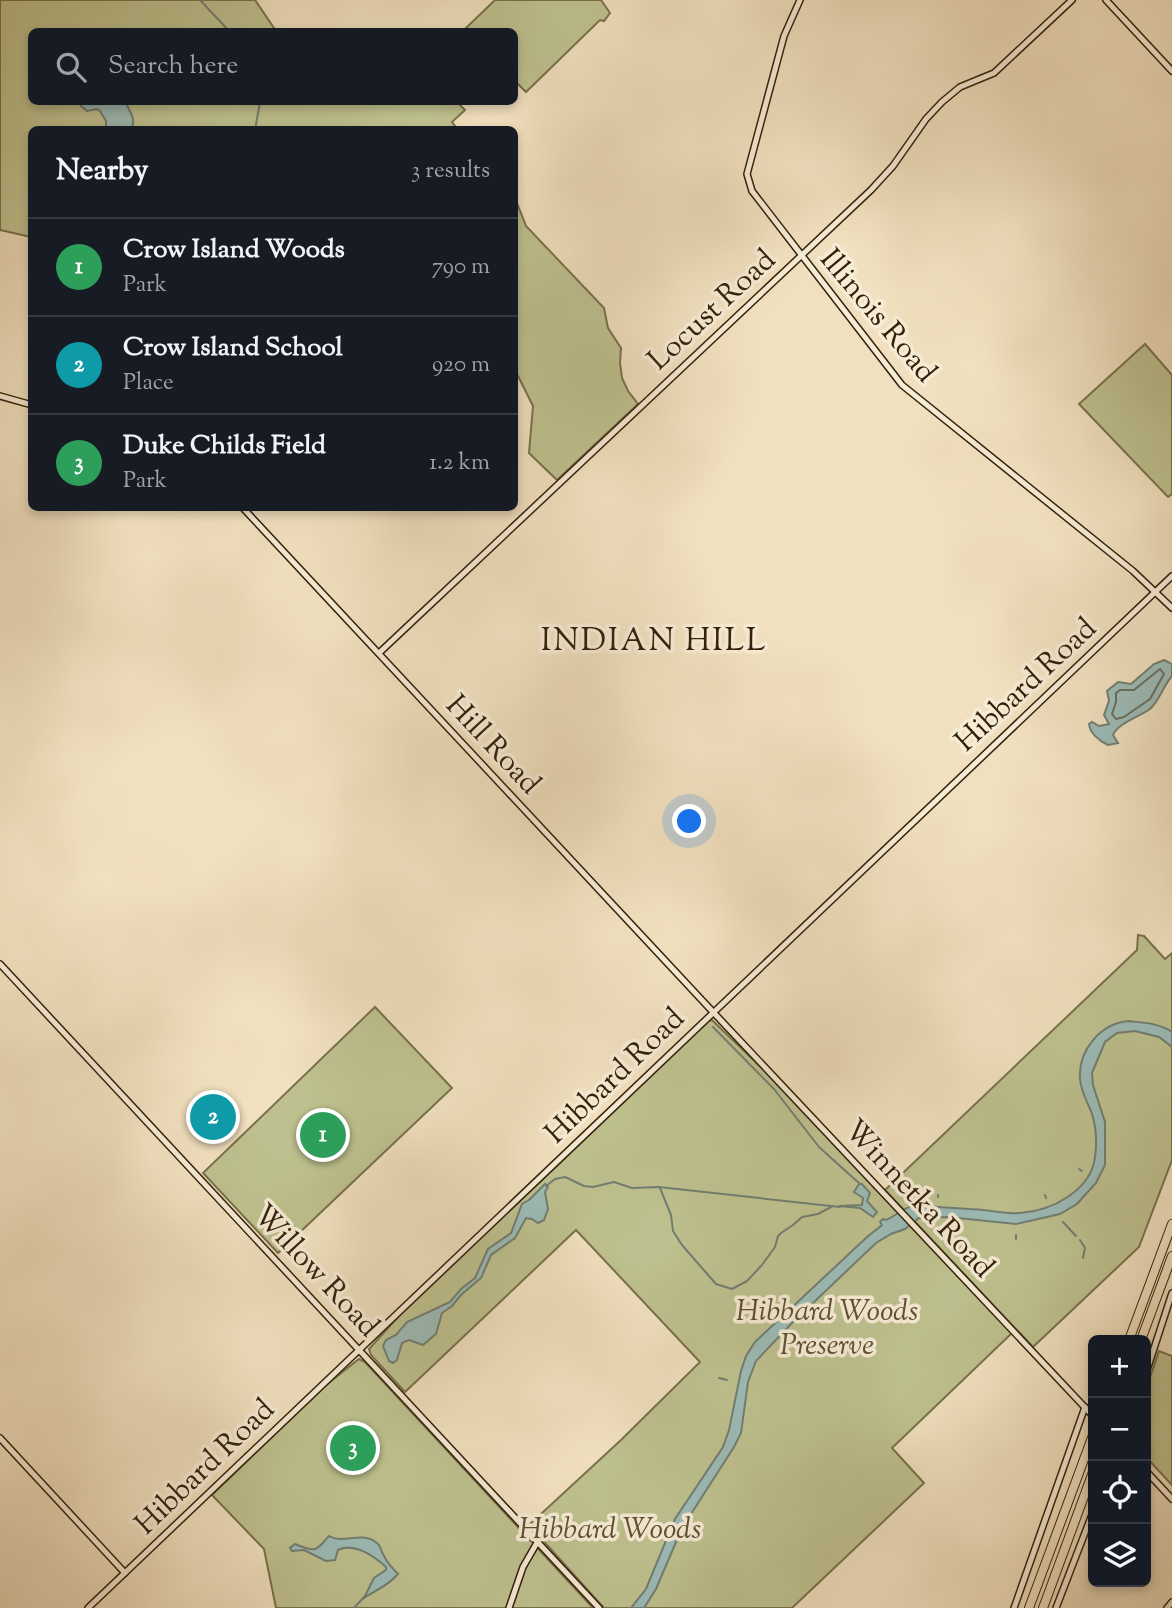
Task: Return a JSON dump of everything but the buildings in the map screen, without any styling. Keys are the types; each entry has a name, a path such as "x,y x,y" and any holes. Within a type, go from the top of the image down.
{"highway":[{"path":"1131,1335 1172,1224"},
{"path":"1144,1335 1172,1256"},
{"path":"1029,1608 1088,1449"},
{"path":"1043,1608 1088,1486"}],"street":[{"name":"Illinois Road","path":"800,0 784,36 747,179 752,191 902,385 1156,591 1172,608"},
{"name":"Locust Road","path":"379,653 886,174 926,119 942,102 960,86 994,73 1072,0"},
{"path":"1106,0 1172,71"},
{"path":"0,396 28,404"},
{"name":"Hill Road","path":"246,511 713,1012"},
{"name":"Hibbard Road","path":"88,1608 1172,576"},
{"name":"Willow Road","path":"0,964 599,1608"},
{"name":"Winnetka Road","path":"713,1012 1088,1410"},
{"path":"1151,1358 1172,1293"},
{"path":"1014,1608 1085,1407"},
{"path":"0,1438 125,1573"},
{"path":"1151,1476 1172,1499"},
{"path":"1056,1608 1088,1524"},
{"path":"509,1608 523,1567 538,1542"},
{"path":"1167,1608 1172,1602"}],"green space":[{"path":"0,0 255,0 274,28 28,28 28,105 460,105 465,110 452,122 455,126 28,126 28,236 0,230"},
{"path":"495,0 601,0 610,13 526,92 518,84 518,28 466,28"},
{"path":"518,206 526,226 604,308 608,328 621,348 622,378 638,404 557,480 529,453 533,406 518,376"},
{"path":"1145,344 1172,375 1172,494 1168,497 1079,404"},
{"path":"1138,935 1144,936 1165,959 1172,953 1172,1160 1139,1247 1033,1347 885,1190 1137,950"},
{"path":"375,1007 452,1088 278,1253 203,1173"},
{"name":"Hibbard Woods Preserve","path":"712,1020 765,1071 1012,1333 892,1448 924,1483 792,1608 604,1608 529,1525 700,1362 576,1230 405,1392 371,1355 369,1349 399,1316"},
{"path":"1159,1351 1172,1356 1172,1485 1151,1462 1151,1374"},
{"path":"359,1359 365,1362 593,1608 276,1608 264,1549 212,1495 326,1385"}],"water":[{"path":"127,105 133,125 106,126 100,111 87,111 81,106"},
{"path":"1164,660 1172,664 1172,676 1150,709 1116,731 1113,735 1118,743 1108,745 1098,739 1089,724 1109,724 1104,715 1109,701 1107,691 1118,682 1131,684 1154,664"},
{"path":"1129,1021 1157,1025 1172,1032 1172,1047 1159,1037 1135,1031 1117,1033 1105,1042 1092,1073 1093,1085 1105,1122 1105,1165 1096,1183 1077,1204 1060,1214 1016,1224 948,1217 919,1218 905,1229 876,1243 756,1361 748,1382 741,1433 734,1447 682,1528 656,1589 644,1608 631,1608 646,1589 675,1519 723,1447 741,1371 755,1342 882,1225 880,1222 883,1219 886,1220 906,1208 919,1205 1020,1213 1044,1208 1068,1197 1078,1189 1092,1169 1096,1146 1092,1114 1080,1079 1083,1058 1087,1048 1101,1033 1109,1027"},
{"path":"545,1184 548,1187 545,1192 548,1209 544,1220 538,1223 526,1218 515,1238 491,1255 481,1278 442,1313 436,1334 423,1345 409,1340 402,1343 397,1360 393,1363 389,1361 383,1346 386,1340 396,1335 407,1322 450,1302 475,1278 488,1249 511,1233 522,1204"},
{"path":"859,1184 870,1193 867,1201 877,1212 873,1217 860,1208 839,1206 862,1205 863,1198 854,1192"},
{"path":"329,1536 373,1540 398,1574 364,1598 374,1578 386,1570 376,1559 363,1551 344,1548 338,1550 335,1560 326,1561 304,1550 292,1551 290,1548 295,1544 315,1549"}],"waterway":[{"path":"200,0 226,28"},
{"path":"256,126 259,105"},
{"path":"713,1027 774,1089 819,1147 860,1184"},
{"path":"546,1186 555,1179 565,1177 593,1187 614,1182 632,1188 659,1187 840,1207"},
{"path":"660,1188 671,1215 673,1231 682,1245 716,1284 732,1289 747,1281 762,1265 781,1233 802,1217 818,1214 831,1207"},
{"path":"1063,1222 1076,1236"},
{"path":"1080,1240 1085,1248 1083,1258"},
{"path":"719,1378 727,1380"},
{"path":"354,1608 365,1596"}],"place":[{"name":"Crow Island School","path":"213,1117"},
{"name":"Crow Island Woods","path":"323,1135"},
{"name":"Duke Childs Field","path":"353,1448"}],"district":[{"name":"INDIAN HILL","path":"654,639"}],"park label":[{"name":"Hibbard Woods","path":"610,1528"}]}
